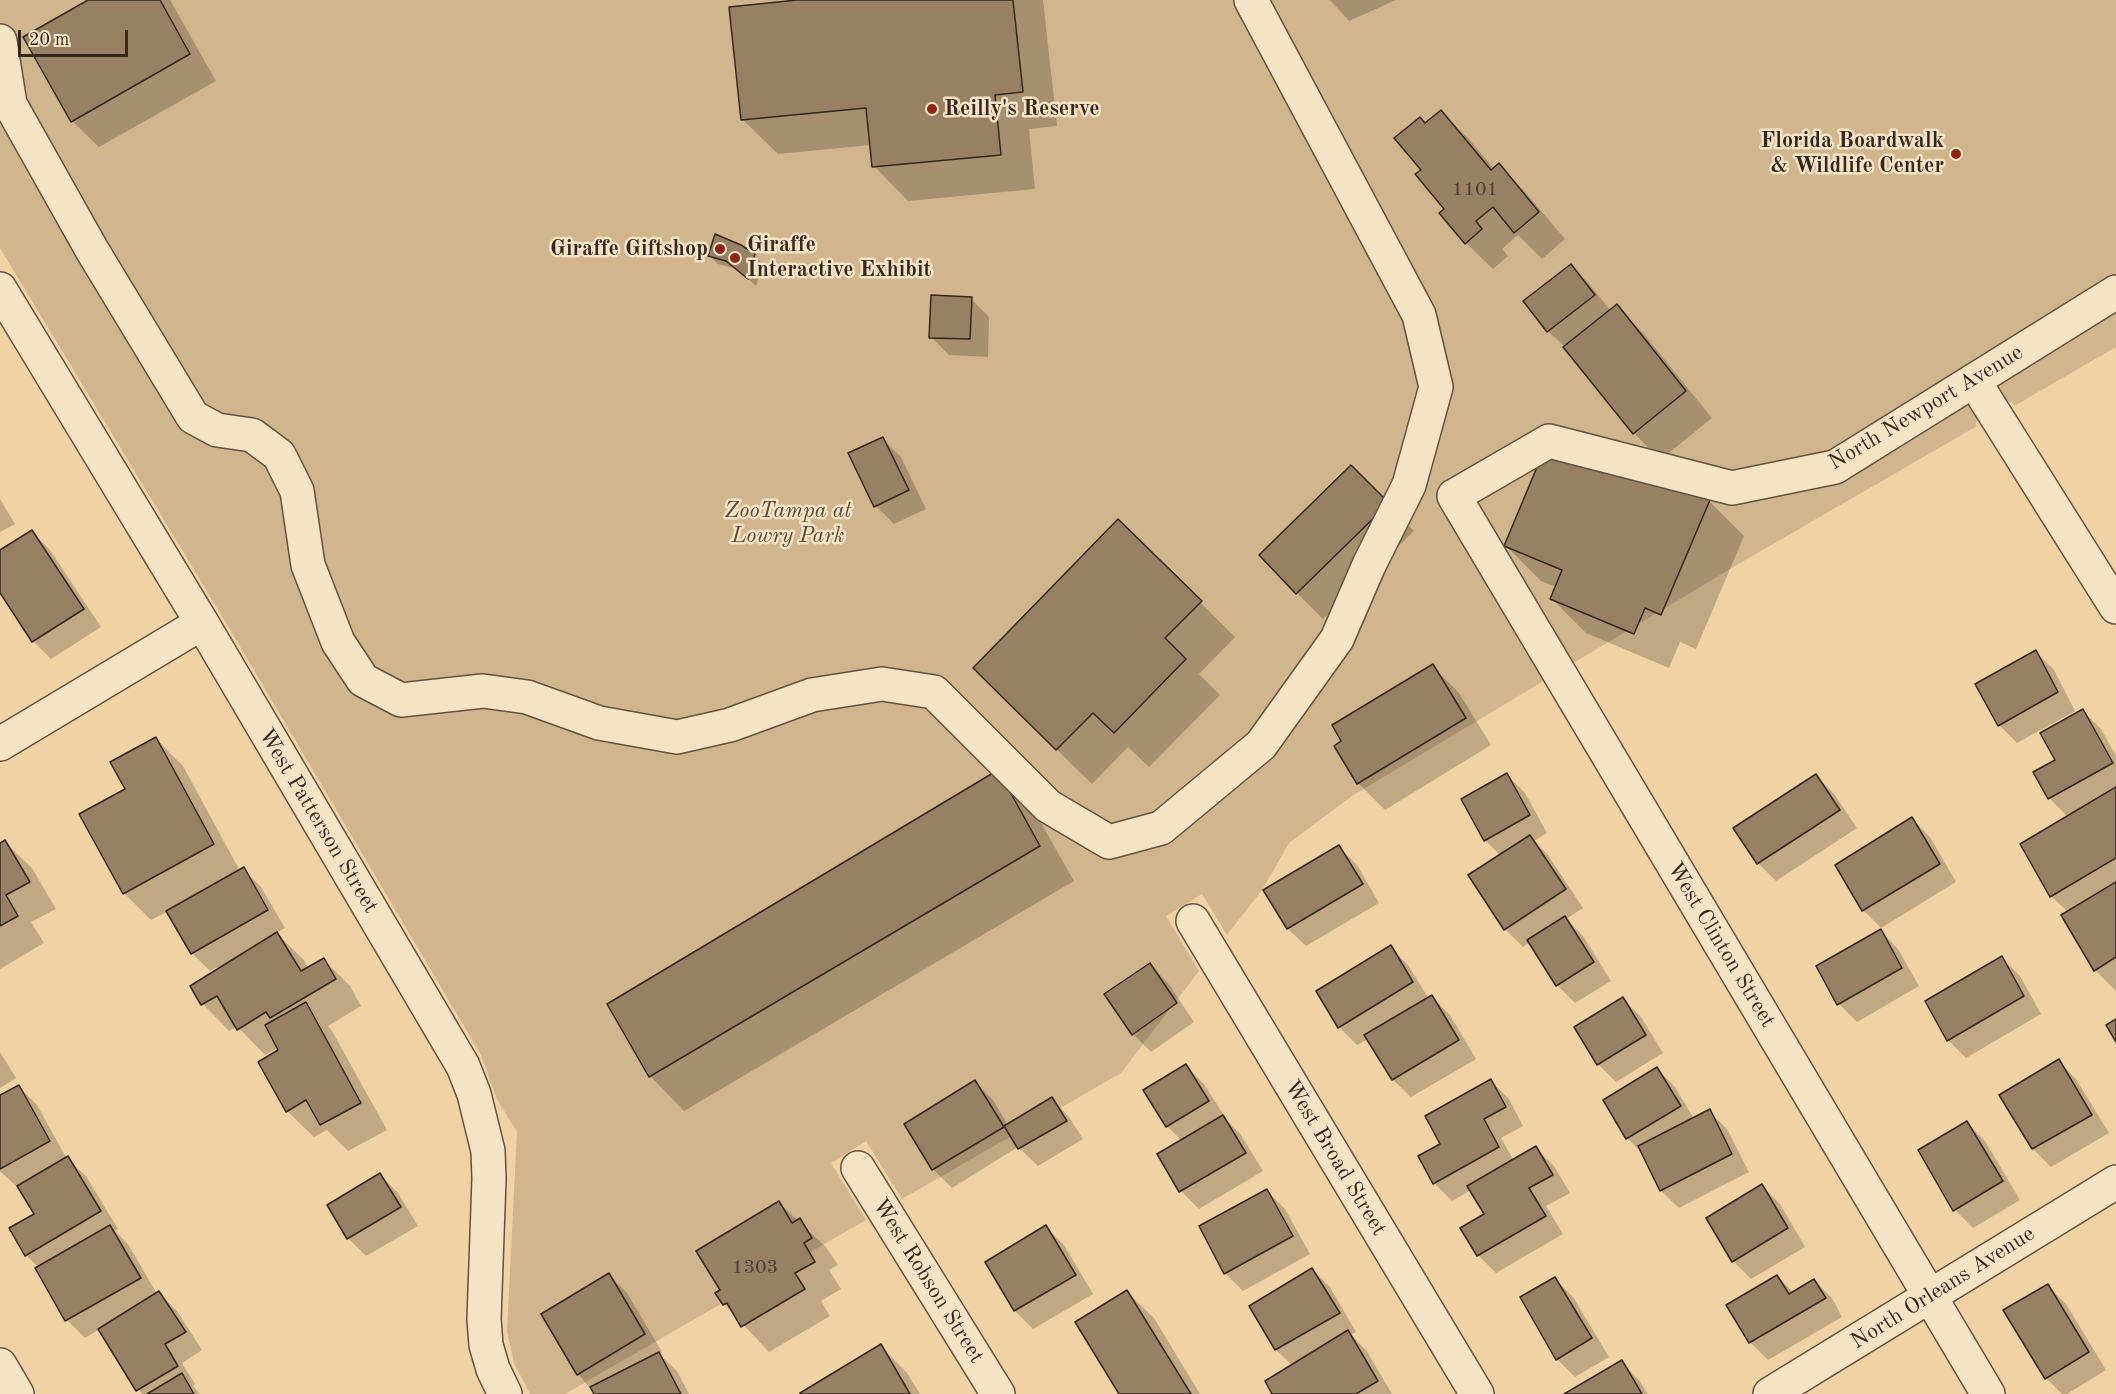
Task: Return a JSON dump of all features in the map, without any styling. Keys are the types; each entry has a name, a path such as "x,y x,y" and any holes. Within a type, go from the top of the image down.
{"street":[{"path":"0,41 10,104 92,250 193,417 217,430 252,435 279,455 297,491 308,565 338,642 363,681 401,700 483,691 527,697 599,723 677,737 730,725 812,695 882,684 934,692 1048,806 1109,842 1161,828 1261,745 1336,639 1369,565 1409,485 1436,387 1419,315 1251,0"},
{"name":"West Patterson Street","path":"0,289 202,623 463,1066 474,1094 488,1151 484,1319 486,1345 493,1369 505,1394"},
{"name":"North Newport Avenue","path":"1454,495 1549,441 1732,488 1835,467 2116,292"},
{"path":"1974,381 2116,607"},
{"name":"West Clinton Street","path":"1454,495 1988,1394"},
{"path":"0,744 202,623"},
{"name":"West Broad Street","path":"1193,921 1477,1394"},
{"name":"West Robson Street","path":"858,1168 998,1394"},
{"name":"North Orleans Avenue","path":"1770,1394 2116,1182"},
{"path":"0,1365 17,1394"}],"green space":[{"name":"ZooTampa at Lowry Park","path":"0,0 2116,0 2116,347 2014,406 2011,401 1975,423 1977,426 1735,566 1352,796 1289,843 1262,890 1227,935 1202,894 1166,916 1199,971 1121,1073 902,1199 866,1141 831,1163 866,1220 565,1394 530,1394 514,1363 507,1331 517,1132 497,1099 481,1055 229,628 0,248"}],"building":[{"path":"88,0 160,0 190,54 71,122 23,37"},
{"path":"797,0 1013,0 1023,92 995,95 1001,155 872,167 866,108 741,120 729,7"},
{"path":"1441,110 1491,170 1499,163 1539,212 1514,233 1493,207 1476,221 1482,229 1465,244 1439,213 1444,209 1415,174 1421,170 1394,138 1420,117 1425,123"},
{"name":"Giraffe Interactive Exhibit","path":"715,234 755,254 748,279 726,261 708,256"},
{"path":"1571,264 1595,295 1547,332 1523,301"},
{"path":"931,295 972,297 970,339 929,338"},
{"path":"1617,304 1686,391 1633,434 1563,347"},
{"path":"883,437 909,490 874,507 848,453"},
{"path":"1545,448 1603,473 1609,457 1710,500 1661,615 1645,608 1634,634 1550,599 1562,570 1504,546"},
{"path":"1351,465 1389,503 1296,594 1259,555"},
{"path":"1118,519 1202,601 1165,638 1186,659 1114,733 1093,713 1056,750 973,668"},
{"path":"32,530 84,609 32,642 0,593 0,550"},
{"path":"2036,650 2058,692 1998,726 1975,684"},
{"path":"1433,664 1466,718 1357,784 1334,746 1341,741 1332,725"},
{"path":"2083,709 2113,763 2048,799 2033,772 2055,760 2040,733"},
{"path":"156,737 214,844 123,894 79,814 125,789 110,762"},
{"path":"998,770 1040,846 649,1077 607,1004"},
{"path":"1507,773 1530,815 1484,841 1461,799"},
{"path":"1816,774 1840,810 1757,864 1733,828"},
{"path":"2116,787 2116,858 2050,897 2020,844"},
{"path":"1912,817 1940,864 1862,911 1835,865"},
{"path":"1530,835 1566,889 1504,930 1468,875"},
{"path":"5,840 30,882 6,895 18,916 0,926 0,843"},
{"path":"1339,845 1363,884 1287,929 1263,890"},
{"path":"244,867 268,910 191,954 166,911"},
{"path":"2116,882 2116,957 2094,971 2061,915"},
{"path":"1565,916 1594,962 1556,986 1527,940"},
{"path":"1881,929 1902,968 1837,1005 1816,966"},
{"path":"277,932 301,971 324,958 336,979 270,1018 266,1012 237,1030 217,996 201,1005 190,986"},
{"path":"1391,945 1413,982 1338,1028 1316,991"},
{"path":"2002,956 2024,996 1947,1041 1925,1001"},
{"path":"1150,963 1177,1003 1132,1035 1104,994"},
{"path":"1432,995 1459,1040 1392,1080 1364,1035"},
{"path":"1623,997 1646,1035 1597,1065 1574,1027"},
{"path":"306,1002 361,1103 320,1125 306,1100 286,1112 258,1062 278,1050 265,1025"},
{"path":"2116,1019 2116,1042 2106,1025"},
{"path":"2059,1059 2092,1115 2032,1149 1999,1095"},
{"path":"1186,1064 1209,1101 1166,1127 1143,1090"},
{"path":"1657,1067 1681,1106 1626,1139 1603,1100"},
{"path":"1491,1079 1506,1107 1484,1119 1499,1147 1433,1184 1418,1156 1440,1144 1425,1116"},
{"path":"975,1080 1004,1127 932,1170 904,1124"},
{"path":"19,1085 50,1141 0,1169 0,1095"},
{"path":"1052,1097 1067,1121 1018,1149 1004,1126"},
{"path":"1710,1109 1732,1154 1660,1191 1638,1146"},
{"path":"1223,1115 1246,1153 1179,1192 1157,1154"},
{"path":"1967,1121 2003,1181 1953,1211 1918,1150"},
{"path":"1536,1146 1553,1175 1529,1188 1546,1216 1477,1256 1460,1228 1484,1214 1467,1186"},
{"path":"68,1156 101,1211 25,1256 9,1228 34,1214 17,1186"},
{"path":"380,1173 401,1207 347,1239 327,1205"},
{"path":"1762,1184 1788,1228 1732,1262 1706,1218"},
{"path":"1267,1189 1293,1236 1224,1274 1199,1226"},
{"path":"779,1201 792,1223 800,1218 812,1238 804,1243 815,1262 795,1273 805,1289 741,1327 727,1303 723,1305 715,1293 720,1290 696,1251"},
{"path":"110,1225 141,1278 65,1321 35,1268"},
{"path":"1046,1225 1076,1275 1014,1311 985,1262"},
{"path":"1312,1268 1340,1313 1275,1350 1249,1306"},
{"path":"609,1273 645,1334 577,1375 541,1314"},
{"path":"1777,1275 1789,1294 1814,1279 1826,1298 1749,1343 1726,1305"},
{"path":"1555,1277 1592,1338 1556,1360 1520,1297"},
{"path":"2048,1284 2089,1352 2045,1379 2003,1310"},
{"path":"1127,1290 1191,1394 1119,1394 1075,1322"},
{"path":"159,1291 186,1332 165,1344 178,1366 136,1391 98,1329"},
{"path":"1348,1330 1378,1381 1356,1394 1272,1394 1265,1381"},
{"path":"881,1344 910,1394 800,1394 800,1393"},
{"path":"659,1352 681,1394 594,1394 590,1387"},
{"path":"1622,1360 1642,1394 1564,1394"},
{"path":"182,1373 194,1394 147,1394"}],"place":[{"name":"Reilly's Reserve","path":"932,109"},
{"name":"Florida Boardwalk & Wildlife Center","path":"1956,154"},
{"name":"Giraffe Giftshop","path":"720,249"},
{"name":"Giraffe Interactive Exhibit","path":"735,258"}]}
